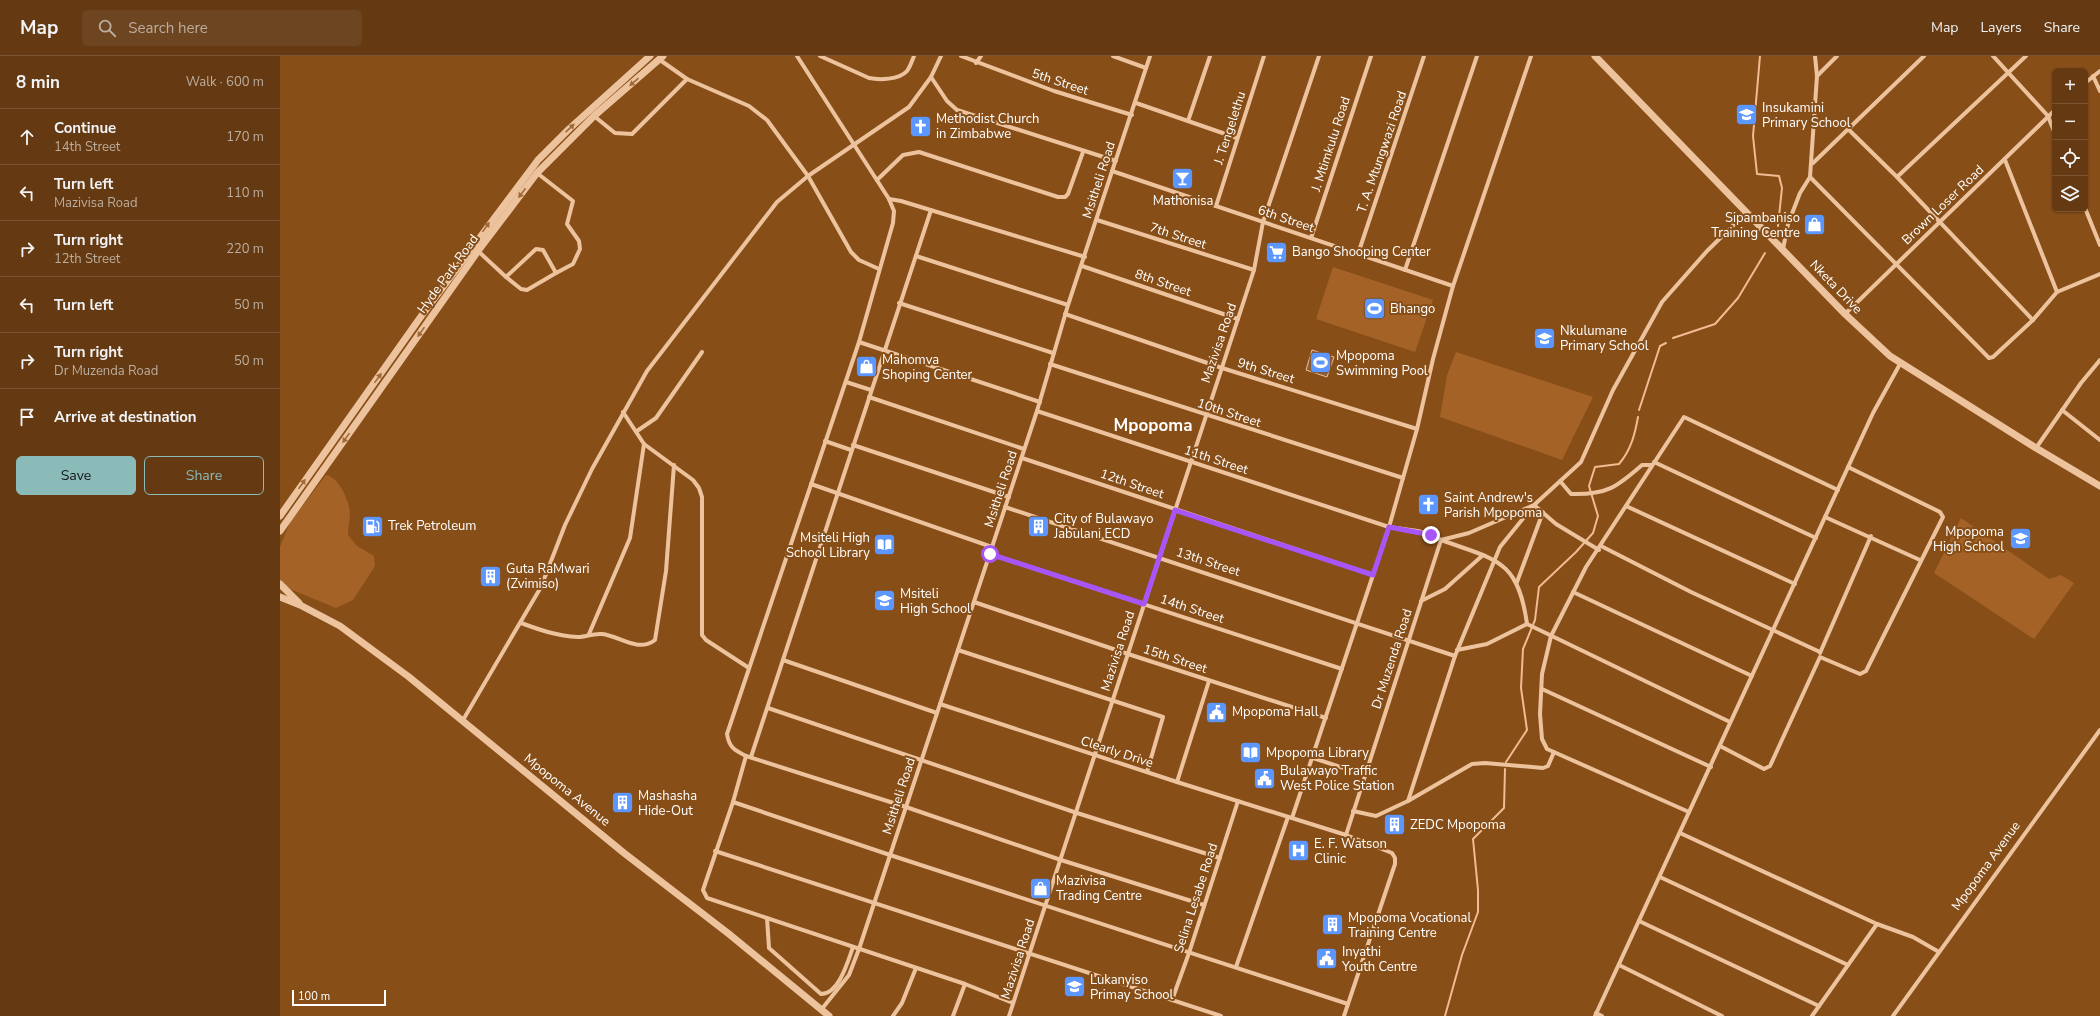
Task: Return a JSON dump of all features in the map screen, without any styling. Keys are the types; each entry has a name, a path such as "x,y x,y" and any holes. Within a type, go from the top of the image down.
{"street":[{"name":"Hyde Park Road","path":"280,516 422,315 538,160 569,129 650,56"},
{"path":"797,56 889,199 894,211 893,223 860,342 810,484 727,734 729,745 746,756 906,807 1061,860 1204,905"},
{"path":"820,56 869,78 877,80 900,75 906,72 914,56"},
{"path":"463,720 541,587 565,525 592,469 647,371 772,208 808,176 909,107 931,77 941,56"},
{"name":"5th Street","path":"961,56 976,63 1054,91 1132,115"},
{"path":"976,63 981,56"},
{"path":"1113,56 1146,68"},
{"name":"Msitheli Road","path":"821,1010 849,976 859,950 1022,458 1040,402 1065,314 1132,115 1150,56"},
{"path":"1188,121 1210,56"},
{"name":"J. Tengelethu","path":"1216,206 1264,56"},
{"name":"Mazivisa Road","path":"1009,1016 1031,954 1205,416 1238,320 1254,270 1263,222 1318,56"},
{"name":"J. Mtimkulu Road","path":"1311,238 1371,56"},
{"name":"T. A. Mtungwazi Road","path":"1358,254 1424,56"},
{"path":"1406,270 1477,56"},
{"path":"1236,967 1313,758 1389,527 1417,429 1433,359 1453,286 1531,56"},
{"name":"Nketa Drive","path":"1595,56 1783,248 1844,314 1900,364 2100,486"},
{"path":"1783,248 1788,224 1800,193 1810,177 1817,76 1815,56"},
{"path":"1817,76 1837,56"},
{"path":"1812,164 1924,56"},
{"path":"1993,56 2048,116 2052,126"},
{"path":"1897,177 2026,56"},
{"name":"Hyde Park Road","path":"280,536 282,528 478,252 537,173 594,116 662,58"},
{"path":"662,58 687,80 749,106 776,131 808,176 851,252 859,260 879,269"},
{"path":"2088,81 2100,71"},
{"path":"2093,76 2100,91"},
{"path":"931,77 947,101 957,110 1083,152 1116,161"},
{"path":"594,116 615,133 632,134 687,80"},
{"path":"1136,102 1237,138"},
{"name":"Brown Loser Road","path":"1844,314 2005,160 2052,113"},
{"path":"1848,129 1897,177 1938,223 2033,320"},
{"path":"877,180 903,155 919,152 1058,198 1065,197 1068,194 1083,152"},
{"path":"2005,160 2058,292"},
{"name":"6th Street","path":"1112,171 1453,286"},
{"path":"478,252 521,289 527,290 573,264 580,249 579,241 567,224 573,201 537,173"},
{"path":"1810,177 1989,358 1993,358 2033,320 2058,292 2100,274"},
{"path":"889,199 931,210 1085,257"},
{"path":"751,757 899,303 931,210"},
{"path":"1408,801 1457,650 1500,547 1534,505 1580,462 1613,390 1662,302 1707,251 1748,212"},
{"path":"2087,212 2100,245"},
{"name":"7th Street","path":"1097,220 1254,270"},
{"path":"506,277 536,249 543,250 556,273"},
{"path":"916,256 1068,305"},
{"name":"8th Street","path":"1082,266 1238,320"},
{"path":"899,303 1053,353"},
{"name":"9th Street","path":"1065,314 1222,368 1417,429"},
{"path":"860,342 1040,402"},
{"path":"637,431 656,418 702,352"},
{"path":"2036,448 2062,410 2100,360"},
{"name":"10th Street","path":"1050,364 1205,416 1403,478"},
{"path":"1602,1016 1595,1014 1660,877 1873,413 1900,364"},
{"path":"846,382 871,390"},
{"path":"869,397 1024,449"},
{"path":"2062,410 2100,440"},
{"name":"11th Street","path":"1037,411 1389,527"},
{"path":"623,412 637,431 644,444 693,480 699,488 702,497 702,635 706,640 749,668"},
{"path":"1689,812 1547,749 1542,739 1540,714 1544,661 1551,636 1586,567 1600,548 1684,417 1838,490"},
{"path":"825,441 851,450"},
{"path":"589,634 630,538 644,444"},
{"path":"853,445 1008,497"},
{"name":"12th Street","path":"1022,458 1373,575"},
{"path":"1560,481 1572,494 1597,494 1614,488 1642,465 1653,464 1816,538"},
{"path":"521,623 552,634 564,636 580,637 589,634 603,634 639,646 649,644 655,640 666,571 674,466"},
{"path":"1534,505 1556,524 1600,548 1774,630 1820,655 1860,674 1866,672 1920,560 1943,517 1942,514 1848,467"},
{"path":"810,484 992,547"},
{"path":"1440,540 1469,533 1534,505"},
{"name":"13th Street","path":"1006,506 1358,622 1455,656"},
{"path":"1626,506 1795,584"},
{"path":"1517,582 1542,512"},
{"path":"1826,517 1871,536 1920,560"},
{"path":"1389,527 1431,535 1440,540 1494,559 1505,566 1517,582 1527,624"},
{"path":"1720,746 1764,769 1770,766 1871,536"},
{"name":"Dr Muzenda Road","path":"1346,835 1440,540"},
{"name":"14th Street","path":"990,554 1342,669"},
{"path":"1421,601 1445,589 1483,555"},
{"path":"280,584 300,605"},
{"path":"1573,592 1752,676"},
{"name":"Mpopoma Avenue","path":"280,597 300,605 340,626 409,677 624,853 729,934 829,1016"},
{"name":"15th Street","path":"974,602 1209,681 1326,718"},
{"path":"280,603 300,605"},
{"path":"1457,650 1487,644 1527,624"},
{"path":"1527,624 1730,722"},
{"path":"958,650 1164,717 1147,772"},
{"path":"783,660 937,713"},
{"path":"1177,782 1209,681"},
{"path":"1542,689 1710,767"},
{"name":"Clearly Drive","path":"940,704 1095,756 1346,835 1392,853 1395,858 1344,1016"},
{"path":"768,708 1077,813 1220,858"},
{"name":"Mpopoma Avenue","path":"1893,1016 2100,730"},
{"path":"1353,812 1376,816 1408,801 1433,785 1472,764 1485,763 1543,768 1548,766 1554,752"},
{"path":"746,756 733,802 715,851 703,890 707,898 859,950 965,984 1014,1003"},
{"path":"1313,758 1365,775"},
{"name":"Selina Lesabe Road","path":"1172,1000 1189,953 1238,801"},
{"path":"733,802 890,855 1348,1004"},
{"path":"1680,833 1877,924 1913,937 1939,952"},
{"path":"715,851 1221,1016"},
{"path":"1660,877 1848,965"},
{"path":"767,918 769,948 821,994 828,992 842,976 853,947"},
{"path":"1639,921 1819,1006"},
{"path":"1812,1016 1877,924"},
{"path":"1619,965 1722,1016"},
{"path":"893,1016 903,1001 916,968"},
{"path":"953,1016 965,984"}],"shaded area":[{"name":"Bhango","path":"1333,267 1433,300 1415,352 1316,319"},
{"name":"Mpopoma Swimming Pool","path":"1312,350 1334,357 1327,377 1306,370"},
{"path":"1456,352 1593,397 1562,460 1440,417 1447,375"},
{"path":"326,475 331,477 339,484 348,502 350,513 348,535 357,546 374,556 375,566 353,600 336,608 290,589 280,581 280,547 290,522"},
{"path":"1961,518 2049,579 2061,575 2074,583 2034,639 1934,573"}],"waterway":[{"path":"1760,56 1753,136 1757,174 1779,176 1782,188 1778,226"},
{"path":"1673,338 1715,324 1738,298 1765,253"},
{"path":"1639,410 1660,346 1666,343"},
{"path":"1506,762 1527,730 1521,688 1523,649 1535,620 1539,587 1576,552 1593,533 1598,516 1589,486 1595,467 1619,464 1627,453 1632,442 1638,417"},
{"path":"1445,1016 1462,955 1478,912 1478,890 1473,839 1504,808 1505,769"}],"place":[{"name":"Insukamini Primary School","path":"1747,115"},
{"name":"Methodist Church in Zimbabwe","path":"921,126"},
{"name":"Mathonisa","path":"1183,179"},
{"name":"Sipambaniso Training Centre","path":"1815,225"},
{"name":"Bango Shooping Center","path":"1276,252"},
{"name":"Bhango","path":"1374,309"},
{"name":"Nkulumane Primary School","path":"1544,338"},
{"name":"Mpopoma Swimming Pool","path":"1320,363"},
{"name":"Mahomva Shoping Center","path":"866,367"},
{"name":"Saint Andrew's Parish Mpopoma","path":"1428,505"},
{"name":"Trek Petroleum","path":"373,526"},
{"name":"City of Bulawayo Jabulani ECD","path":"1038,526"},
{"name":"Mpopoma High School","path":"2020,539"},
{"name":"Msiteli High School Library","path":"885,545"},
{"name":"Guta RaMwari (Zvimiso)","path":"491,576"},
{"name":"Msiteli High School","path":"885,601"},
{"name":"Mpopoma Hall","path":"1217,712"},
{"name":"Mpopoma Library","path":"1251,753"},
{"name":"Bulawayo Traffic West Police Station","path":"1265,778"},
{"name":"Mashasha Hide-Out","path":"622,803"},
{"name":"ZEDC Mpopoma","path":"1394,825"},
{"name":"E. F. Watson Clinic","path":"1298,851"},
{"name":"Mazivisa Trading Centre","path":"1041,888"},
{"name":"Mpopoma Vocational Training Centre","path":"1332,925"},
{"name":"Inyathi Youth Centre","path":"1326,959"},
{"name":"Lukanyiso Primay School","path":"1074,987"}],"district":[{"name":"Mpopoma","path":"1153,425"}],"route":[{"path":"990,554 1144,604 1175,510 1373,575 1389,527 1417,531 1431,535"}]}
